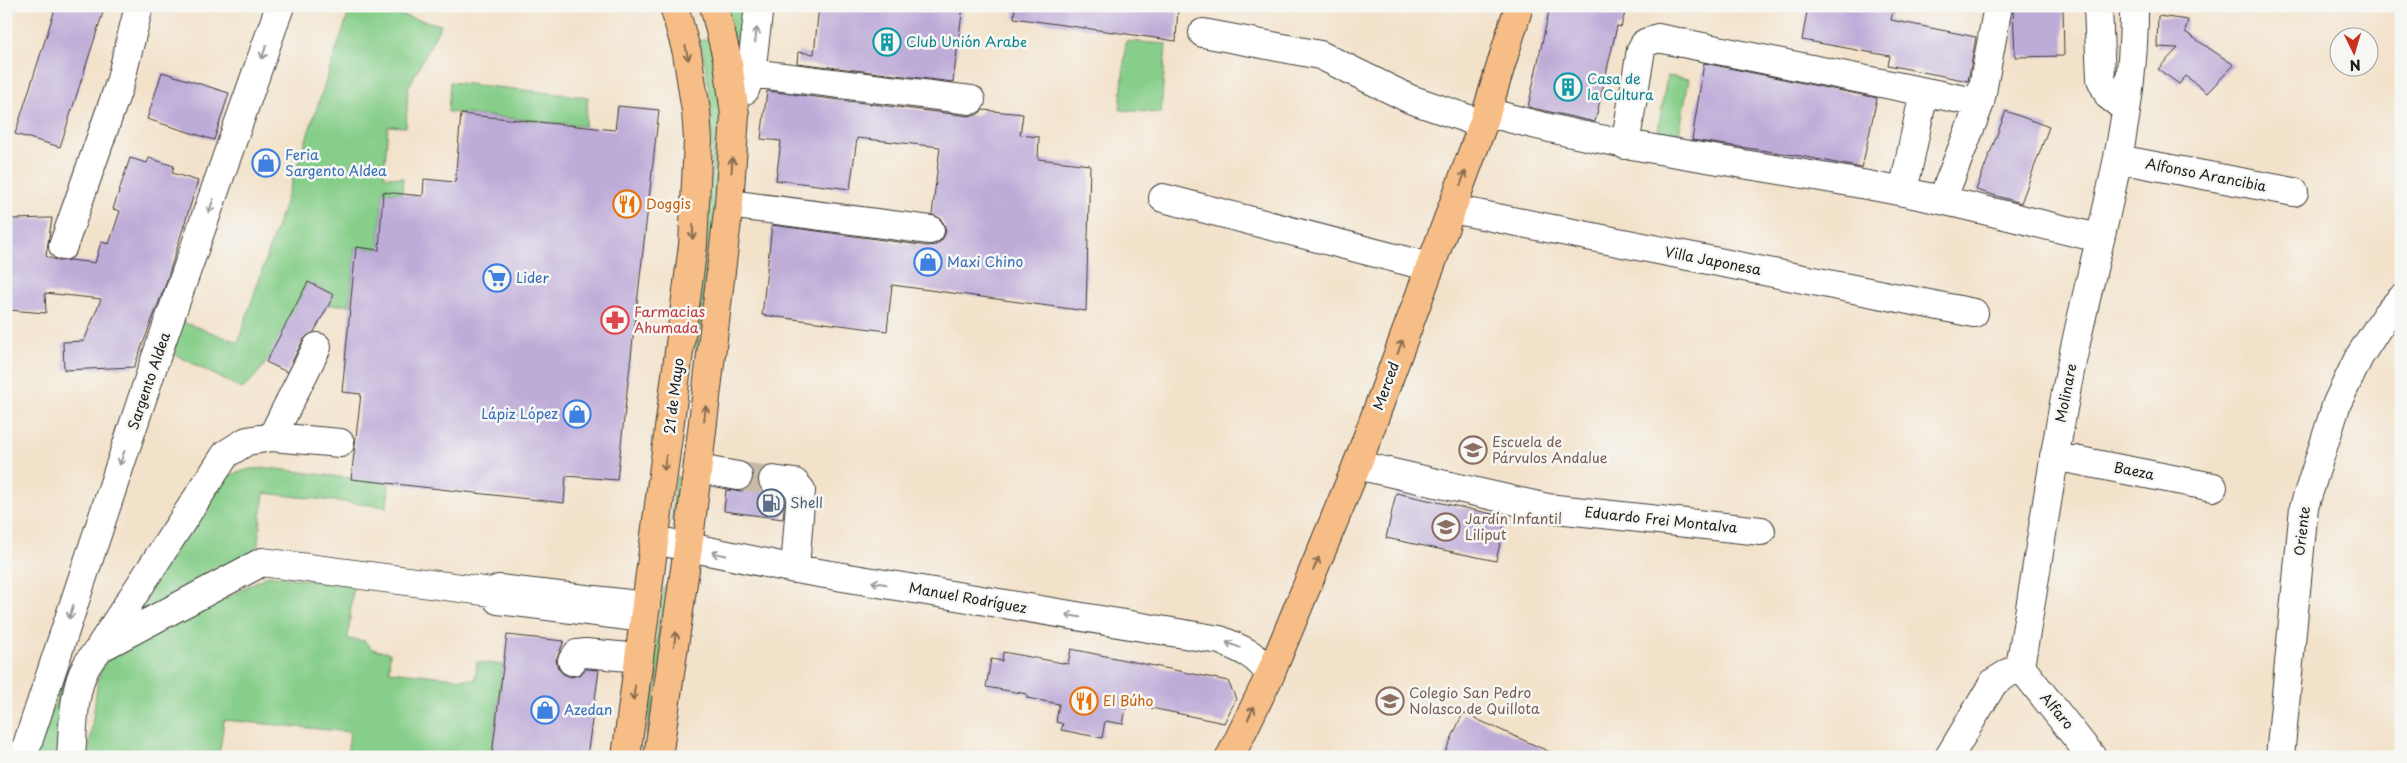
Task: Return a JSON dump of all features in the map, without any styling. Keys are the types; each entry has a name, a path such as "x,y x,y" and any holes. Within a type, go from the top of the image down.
{"main road":[{"name":"21 de Mayo","path":"626,757 693,245 698,140 695,102 687,53 674,6"},
{"path":"658,757 688,548 729,204 735,115 728,62 714,6"},
{"name":"Merced","path":"1230,757 1270,675 1356,465 1485,118 1519,6"}],"street":[{"path":"63,246 120,83 140,6"},
{"name":"Sargento Aldea","path":"23,757 148,381 280,6"},
{"path":"735,115 751,74 759,6"},
{"path":"1942,200 1980,103 1998,6"},
{"path":"2098,6 2101,79 2109,96 2126,109"},
{"name":"Molinare","path":"2020,666 2054,456 2099,238 2118,159 2134,49 2134,6"},
{"path":"1203,33 1320,55 1410,100 1485,118 1625,145 1903,192 2099,238"},
{"path":"1625,145 1641,50 1645,43 1658,38 1980,103"},
{"path":"751,74 971,100"},
{"path":"1903,192 1924,92"},
{"name":"Alfonso Arancibia","path":"2118,159 2294,192"},
{"path":"1163,198 1430,267"},
{"path":"729,204 930,230"},
{"name":"Villa Japonesa","path":"1452,209 1974,313"},
{"name":"Oriente","path":"2280,757 2304,507 2337,403 2359,356 2386,315 2401,299"},
{"path":"272,437 317,347"},
{"path":"71,757 80,682 85,668 100,648 226,454 248,442 272,437 340,443"},
{"name":"Baeza","path":"2054,456 2213,487"},
{"name":"Eduardo Frei Montalva","path":"1356,465 1547,508 1761,531"},
{"path":"698,470 738,476"},
{"path":"772,480 796,484 801,490 795,569"},
{"name":"Manuel Rodríguez","path":"655,540 795,569 1220,640 1249,652 1262,663 1270,675"},
{"path":"100,648 262,562 645,612"},
{"path":"572,661 577,654 586,652 639,658"},
{"path":"1949,757 1994,682 2020,666"},
{"name":"Alfaro","path":"2020,666 2092,757"}],"green space":[{"path":"351,6 364,6 441,25 408,88 406,127 388,126 384,176 403,178 402,193 383,192 379,250 355,247 350,305 328,305 334,295 308,282 271,354 253,379 242,389 174,354 180,321 238,342"},
{"path":"721,6 751,6 743,66"},
{"path":"710,38 720,83 722,149 698,353 691,338 704,251 712,163 710,104 699,41"},
{"path":"1126,41 1166,44 1161,113 1120,110"},
{"path":"1667,76 1689,79 1679,135 1658,131"},
{"path":"450,82 588,97 585,126 448,112"},
{"path":"269,468 389,483 387,507 264,493 257,552 124,625 219,478 250,469"},
{"path":"676,477 688,479 683,522 671,521"},
{"path":"269,575 353,586 348,639 365,641 372,649 390,653 389,671 475,680 477,662 503,665 492,754 521,757 347,757 350,732 224,720 219,757 88,757 98,678 105,661"},
{"path":"675,576 645,757 652,676 663,588"},
{"path":"71,663 63,707 60,757 33,757"}],"building":[{"path":"56,6 105,6 60,147 15,134"},
{"name":"Club Unión Arabe","path":"819,6 963,6 953,82 797,63 798,52 814,54"},
{"path":"1015,6 1178,6 1176,41 1014,18"},
{"name":"Casa de la Cultura","path":"1560,6 1621,6 1626,9 1621,27 1617,26 1595,122 1528,107 1549,11 1559,13"},
{"path":"1808,6 1868,6 1893,11 1891,20 1976,37 1968,81 1888,65 1890,56 1802,40"},
{"path":"2013,6 2063,6 2064,56 2015,57"},
{"path":"2158,16 2188,20 2185,32 2234,65 2207,93 2186,76 2179,84 2158,69 2178,48 2157,47"},
{"path":"1704,63 1877,98 1862,168 1801,156 1692,140"},
{"path":"162,72 229,93 214,140 147,119"},
{"name":"Maxi Chino","path":"767,91 969,116 977,115 983,110 1023,114 1020,135 1039,137 1038,159 1090,165 1086,311 892,285 887,331 762,315 772,225 928,246 936,245 942,240 946,232 940,218 932,215 940,147 857,138 850,189 776,180 781,141 761,139"},
{"name":"Lider","path":"618,106 659,110 617,480 566,476 564,503 351,479 361,394 342,392 356,247 379,250 383,192 423,196 424,179 455,182 461,114 615,130"},
{"path":"2006,111 2049,127 2021,203 1976,190"},
{"path":"130,158 147,163 149,158 174,166 172,173 198,181 165,286 134,367 64,370 63,342 84,341 101,299 45,293 46,313 8,310 11,219 52,218 46,256 58,261 70,260 95,263 101,242 109,244 120,211 113,209"},
{"path":"308,282 334,295 314,332 303,340 287,372 266,362"},
{"path":"752,469 761,470 758,478 759,486 763,492 785,497 783,519 724,511 726,490 743,491 750,486 753,478"},
{"name":"Jardín Infantil Liliput","path":"1396,493 1506,517 1496,561 1386,538"},
{"name":"Azedan","path":"507,635 564,641 556,660 558,668 563,674 571,677 579,675 586,669 599,670 587,757 521,757 492,754"},
{"path":"1071,649 1228,681 1236,699 1224,723 1127,703 1123,724 1105,721 1102,738 1061,730 1063,724 1056,722 1059,704 1027,698 1027,694 986,687 991,659 1002,661 1003,652 1068,664"},
{"path":"1463,713 1561,757 1443,757"}],"tunnel":[{"path":"738,476 773,480"}],"place":[{"name":"Club Unión Arabe","path":"887,42"},
{"name":"Casa de la Cultura","path":"1568,87"},
{"name":"Feria Sargento Aldea","path":"266,163"},
{"name":"Doggis","path":"627,204"},
{"name":"Maxi Chino","path":"928,262"},
{"name":"Lider","path":"497,278"},
{"name":"Farmacias Ahumada","path":"615,320"},
{"name":"Lápiz López","path":"577,414"},
{"name":"Escuela de Párvulos Andalue","path":"1473,450"},
{"name":"Shell","path":"771,503"},
{"name":"Jardín Infantil Liliput","path":"1446,527"},
{"name":"El Búho","path":"1084,701"},
{"name":"Colegio San Pedro Nolasco de Quillota","path":"1390,701"},
{"name":"Azedan","path":"545,710"}]}
